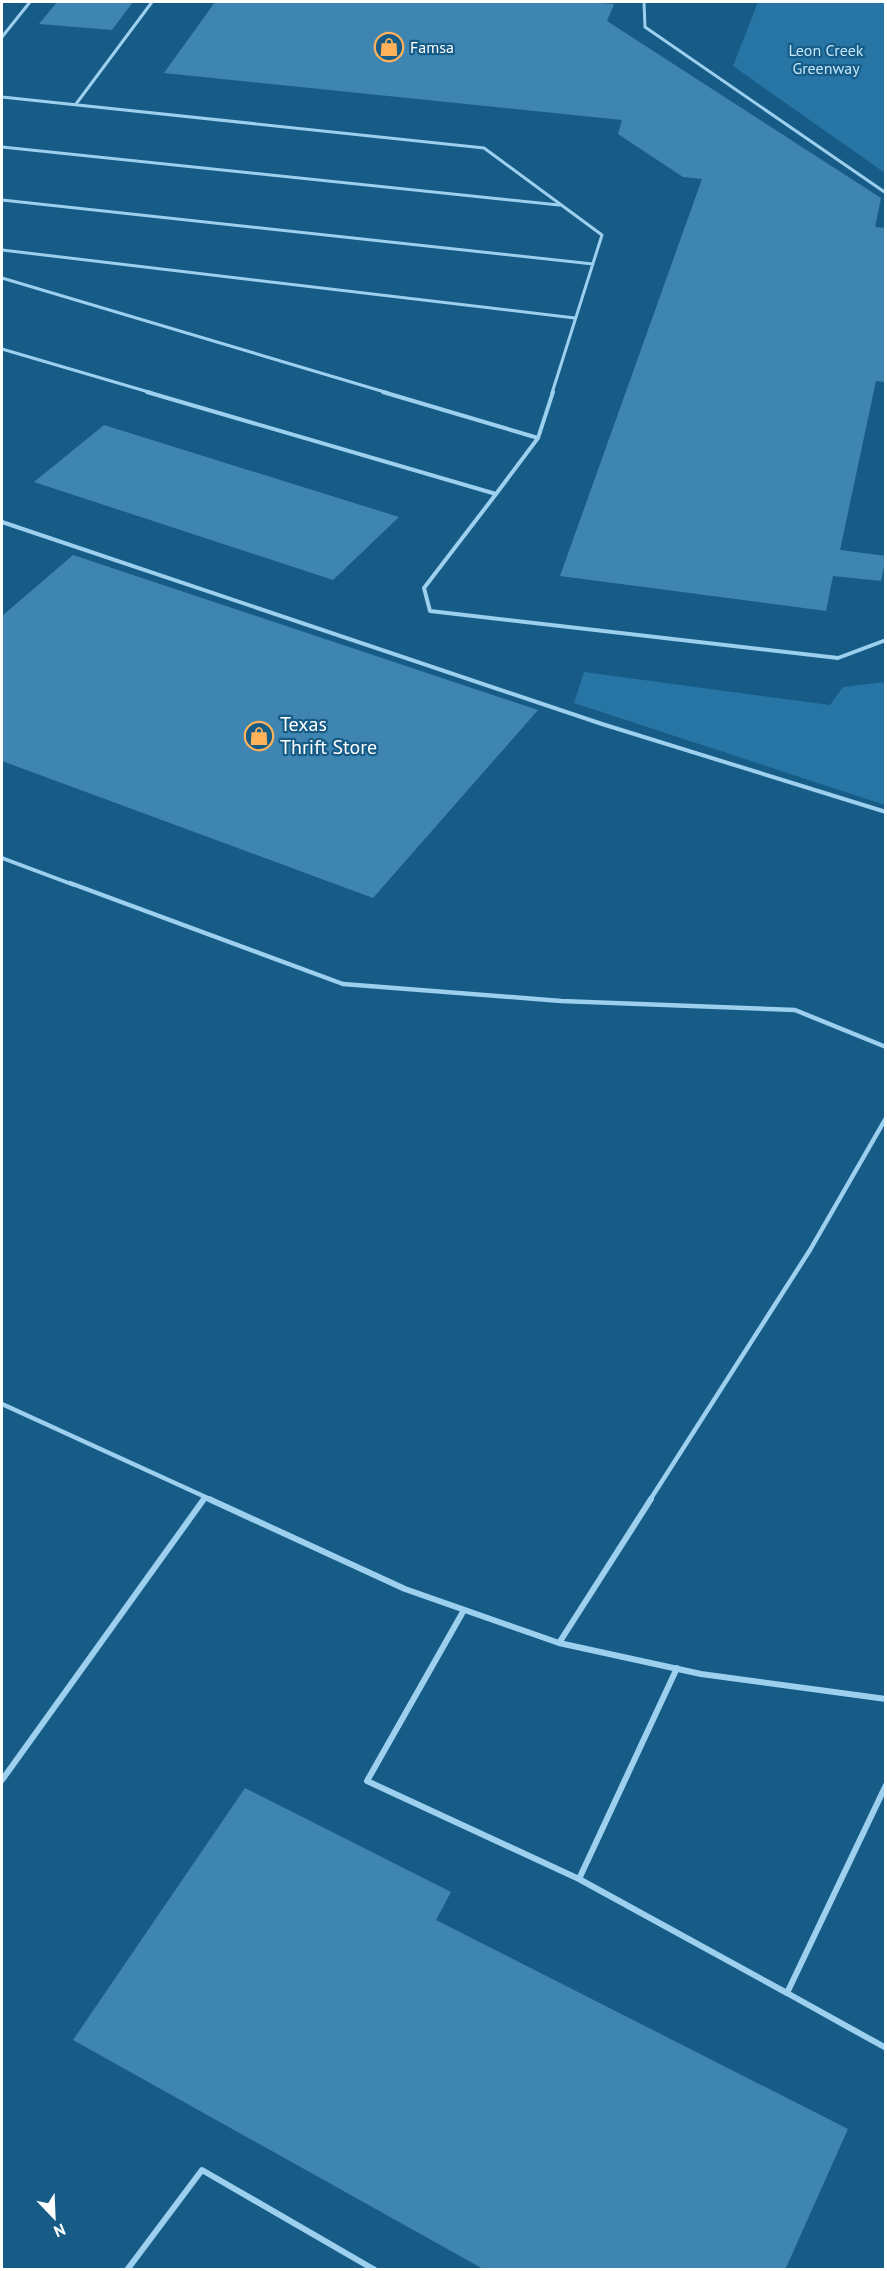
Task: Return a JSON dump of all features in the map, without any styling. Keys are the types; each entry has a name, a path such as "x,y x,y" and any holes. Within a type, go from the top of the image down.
{"lane":[{"path":"2,37 30,2"},
{"path":"76,105 152,2"},
{"path":"644,2 645,27 885,193"},
{"path":"2,96 484,148 602,235 538,438 424,588 430,611 838,658 885,639"},
{"path":"2,147 562,206"},
{"path":"2,200 593,264"},
{"path":"2,250 575,318"},
{"path":"2,279 538,438"},
{"path":"2,349 496,494"},
{"path":"2,522 602,724 885,812"},
{"path":"2,858 343,984 561,1001 795,1010 885,1047"},
{"path":"559,1643 810,1250 885,1119"},
{"path":"2,1404 405,1589 559,1643 701,1674 885,1699"},
{"path":"2,1780 206,1498"},
{"path":"464,1610 367,1781 579,1879 885,2048"},
{"path":"579,1879 676,1668"},
{"path":"787,1993 885,1785"},
{"path":"127,2270 202,2170 375,2270"}],"green space":[{"name":"Leon Creek Greenway","path":"758,2 885,2 885,173 733,66"},
{"path":"584,672 830,705 843,687 885,682 885,805 574,703"}],"building":[{"path":"57,2 133,2 112,30 39,24"},
{"path":"215,2 589,2 614,4 607,21 881,198 875,227 886,228 886,382 876,381 840,550 886,556 881,581 833,576 826,611 560,576 702,179 683,177 618,134 622,120 164,73"},
{"path":"104,425 399,517 333,580 34,482"},
{"name":"Texas Thrift Store","path":"73,555 538,710 373,898 2,761 2,616"},
{"path":"245,1788 451,1892 436,1920 848,2129 785,2270 485,2270 73,2040"}],"place":[{"name":"Famsa","path":"389,47"},
{"name":"Texas Thrift Store","path":"259,736"}]}
